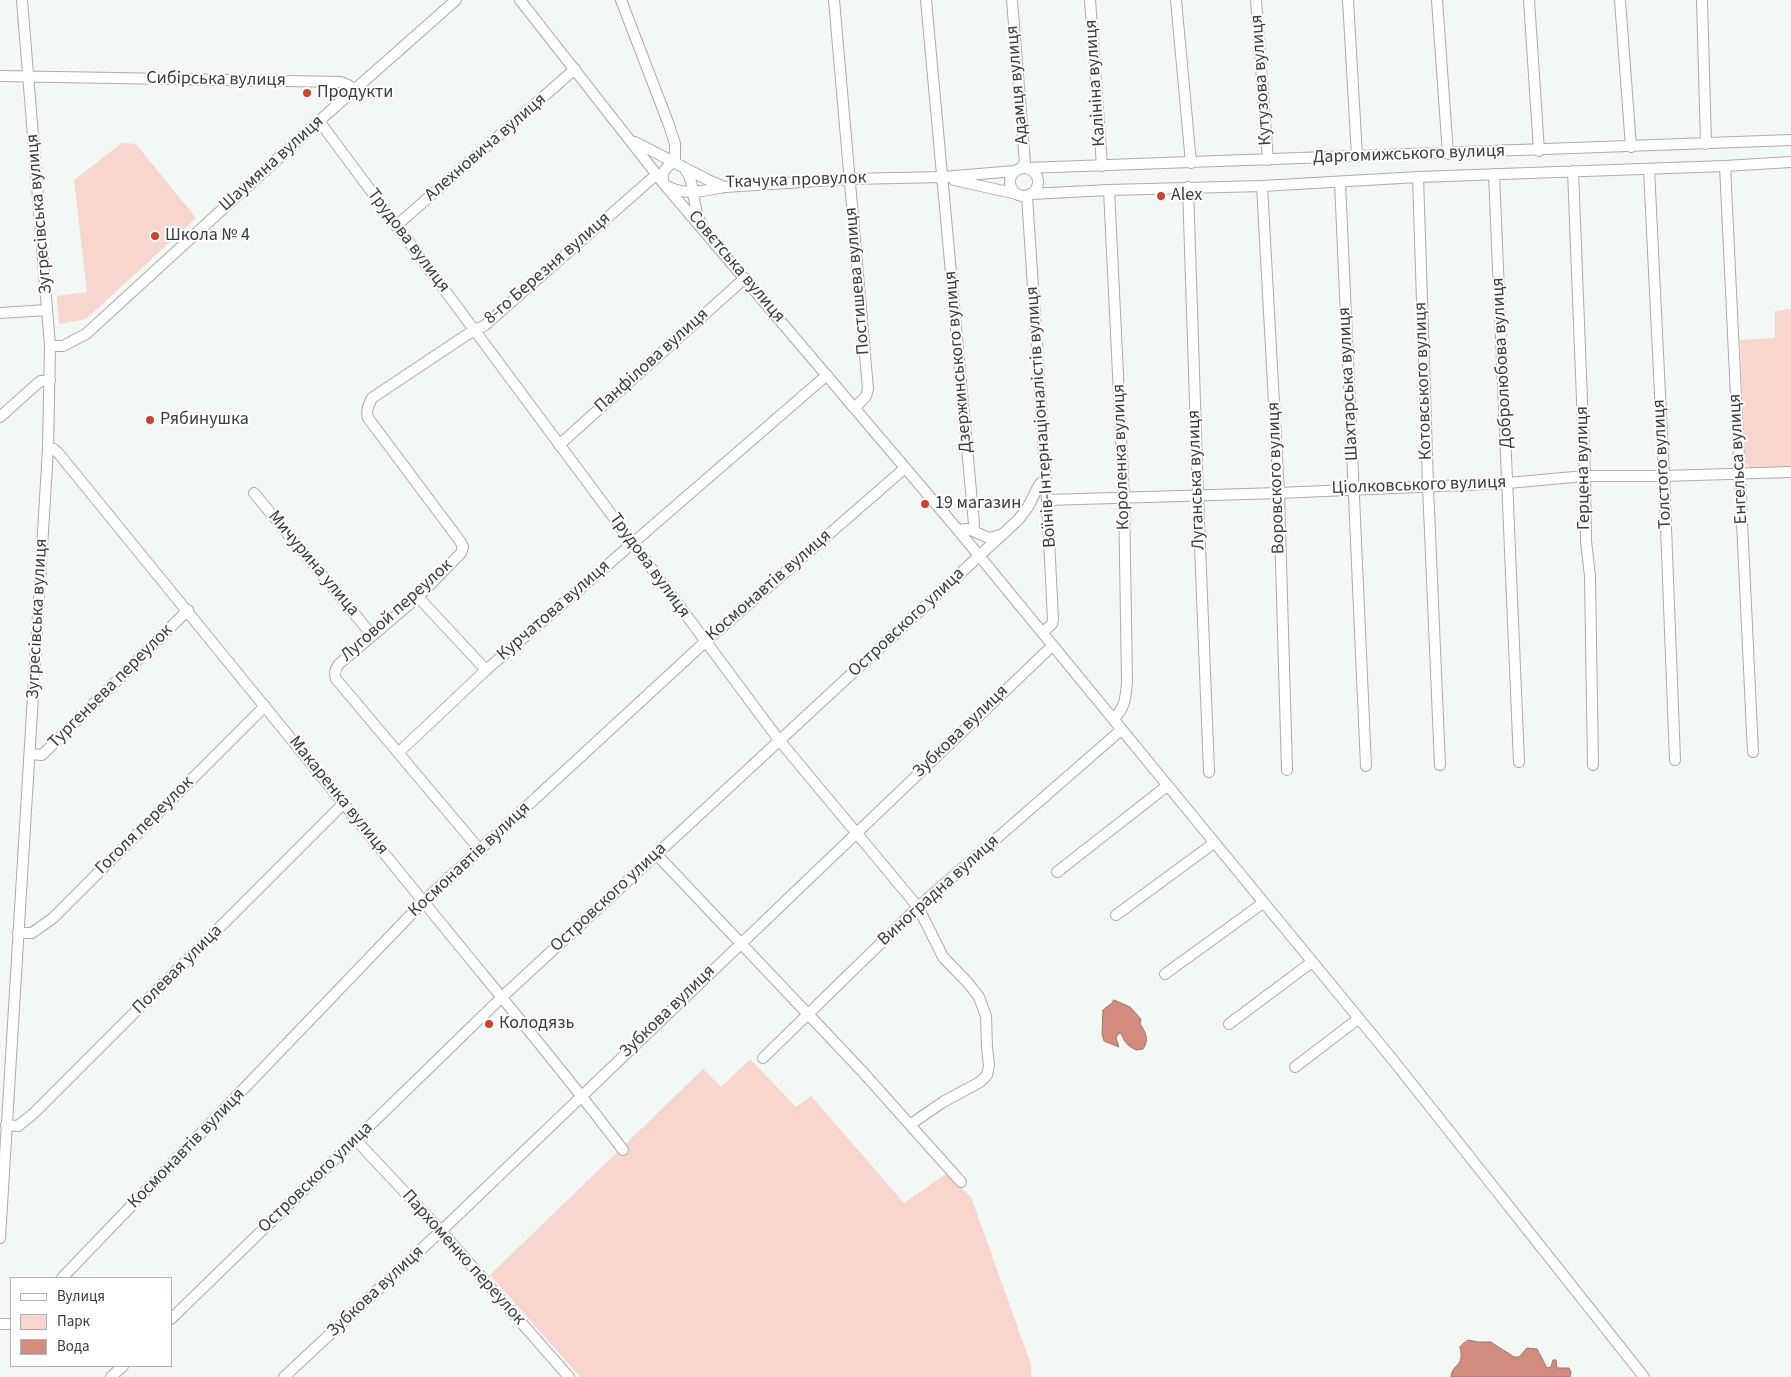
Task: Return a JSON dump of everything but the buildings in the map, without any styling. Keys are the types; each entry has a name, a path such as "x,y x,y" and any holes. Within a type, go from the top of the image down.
{"street":[{"name":"Зугресівська вулиця","path":"0,1238 48,449 50,380 50,346 22,0"},
{"path":"354,90 456,0"},
{"name":"Совєтська вулиця","path":"520,0 664,184 958,530 1312,962 1644,1377"},
{"path":"621,0 669,124 674,144 673,162 663,171 664,184 676,191 693,192 725,187"},
{"name":"Постишева вулиця","path":"834,0 868,389 866,396 855,408"},
{"name":"Дзержинського вулиця","path":"926,0 974,524 973,531"},
{"name":"Адамця вулиця","path":"1012,0 1025,163 1021,170"},
{"name":"Калініна вулиця","path":"1090,0 1102,166"},
{"path":"1176,0 1191,163"},
{"name":"Кутузова вулиця","path":"1256,0 1268,160"},
{"path":"1348,0 1357,156"},
{"path":"1437,0 1448,154"},
{"path":"1529,0 1540,150"},
{"path":"1620,0 1631,147"},
{"path":"1702,0 1706,144"},
{"name":"Алехновича вулиця","path":"396,226 575,69"},
{"name":"Сибірська вулиця","path":"0,76 341,82 354,90"},
{"name":"Шаумяна вулиця","path":"50,346 63,346 86,334 354,90"},
{"name":"Трудова вулиця","path":"319,121 779,740 918,907 943,957 979,997 986,1016 986,1047 989,1066 987,1075 980,1082 943,1102 911,1124"},
{"name":"Ткачука провулок","path":"631,140 725,187 943,177"},
{"name":"Даргомижського вулиця","path":"943,177 1021,170 1102,166 1791,140"},
{"name":"Даргомижського вулиця","path":"943,177 1025,195 1791,162"},
{"name":"Енгельса вулиця","path":"1726,166 1754,752"},
{"path":"684,168 689,175 695,207 702,228"},
{"name":"Толстого вулиця","path":"1649,168 1675,760"},
{"path":"1021,170 1034,172 1038,180 1036,188 1025,195 1014,191 1010,183 1011,179 1021,170"},
{"name":"Герцена вулиця","path":"1573,171 1586,541 1590,576 1593,764"},
{"name":"8-го Березня вулиця","path":"418,485 368,418 368,407 372,398 474,330 484,326 657,174"},
{"name":"Добролюбова вулиця","path":"1494,174 1519,762"},
{"name":"Котовського вулиця","path":"1418,177 1428,486 1440,765"},
{"name":"Шахтарська вулиця","path":"1340,182 1366,766"},
{"name":"Воровского вулиця","path":"1262,186 1279,493 1287,770"},
{"name":"Луганська вулиця","path":"1188,187 1209,772"},
{"name":"Короленка вулиця","path":"1109,190 1124,496 1127,681 1125,703 1120,714 1113,720"},
{"name":"Воїнів-Інтернаціоналістів вулиця","path":"1025,195 1046,478 1053,619 1052,624 1042,633"},
{"name":"Панфілова вулиця","path":"559,445 745,278"},
{"path":"0,313 47,310"},
{"name":"Курчатова вулиця","path":"398,753 486,670 827,375"},
{"path":"0,418 38,383 50,380"},
{"name":"Макаренка вулиця","path":"48,449 54,450 59,454 188,610 423,902 582,1095 623,1150"},
{"name":"Космонавтів вулиця","path":"63,1277 423,902 705,642 905,468"},
{"name":"Ціолковського вулиця","path":"1047,500 1124,496 1279,493 1354,488 1508,483 1585,476 1664,476 1791,472"},
{"name":"Островского улица","path":"172,1318 502,997 1004,533 1028,507 1039,485 1046,478"},
{"name":"Луговой переулок","path":"418,485 463,547 460,553 418,597 339,664 334,671 335,675 398,753 480,850"},
{"name":"Мичурина улица","path":"254,493 372,635"},
{"path":"956,578 967,558 958,530 966,529 989,538 1004,533"},
{"path":"418,597 486,670"},
{"name":"Тургеньева переулок","path":"30,754 42,755 188,610"},
{"name":"Зубкова вулиця","path":"284,1377 441,1231 1052,646"},
{"name":"Гоголя переулок","path":"18,933 32,933 53,918 265,706"},
{"name":"Виноградна вулиця","path":"763,1058 918,907 1121,730"},
{"path":"1057,872 1167,786"},
{"name":"Полевая улица","path":"6,1125 18,1126 33,1114 344,803"},
{"path":"1116,915 1214,843"},
{"path":"657,854 911,1124 961,1182"},
{"path":"1164,974 1263,902"},
{"path":"1229,1024 1312,962"},
{"path":"1295,1068 1358,1019"},
{"path":"0,1032 12,1033"},
{"name":"Пархоменко переулок","path":"356,1140 441,1231 569,1377"},
{"path":"112,1377 122,1367"}],"green space":[{"path":"122,143 136,144 196,218 86,319 59,324 57,296 87,292 74,180"},
{"path":"1791,309 1791,467 1751,469 1745,462 1740,340 1775,338 1775,311"},
{"path":"750,1059 796,1107 811,1096 904,1203 946,1174 971,1197 1031,1365 1031,1377 580,1377 490,1275 703,1069 721,1087"}],"water":[{"path":"1114,1000 1130,1007 1141,1019 1140,1023 1146,1039 1143,1049 1136,1050 1131,1047 1121,1033 1116,1038 1119,1047 1104,1041 1102,1034 1103,1010"},
{"path":"1468,1340 1491,1342 1514,1357 1519,1357 1527,1348 1537,1349 1547,1368 1551,1367 1553,1360 1556,1360 1557,1368 1569,1368 1571,1372 1570,1377 1451,1377 1461,1359 1460,1347"}],"place":[{"name":"Продукти","path":"307,93"},
{"name":"Alex","path":"1161,196"},
{"name":"Школа № 4","path":"155,236"},
{"name":"Рябинушка","path":"150,420"},
{"name":"19 магазин","path":"925,504"},
{"name":"Колодязь","path":"489,1024"}]}
